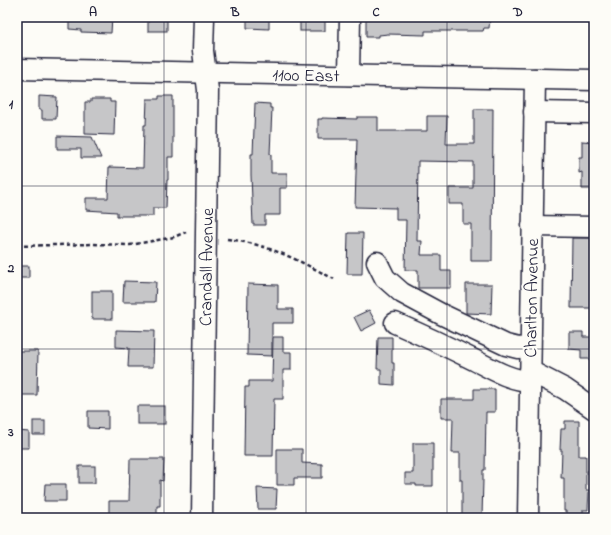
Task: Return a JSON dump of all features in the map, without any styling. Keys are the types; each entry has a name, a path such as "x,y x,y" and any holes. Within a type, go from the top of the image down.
{"street":[{"name":"Crandall Avenue","path":"202,518 208,90 203,51 204,17"},
{"path":"349,75 350,17"},
{"name":"1100 East","path":"17,70 594,80"},
{"name":"Charlton Avenue","path":"528,518 535,79"},
{"path":"534,112 594,113"},
{"path":"532,226 594,227"},
{"path":"377,262 385,278 402,294 506,345 518,348 530,347"},
{"path":"395,323 500,373 523,381 530,376 565,389 594,409"}],"path":[{"path":"17,246 92,244 130,245 174,237 186,232"},
{"path":"227,239 246,241 272,249 334,279"}],"building":[{"path":"69,17 112,17 111,33 81,32 81,30 69,29"},
{"path":"148,17 167,17 167,31 148,31"},
{"path":"247,17 269,17 269,29 247,28"},
{"path":"300,17 325,17 325,31 300,31"},
{"path":"366,17 490,17 489,28 484,28 483,31 425,31 425,35 388,34 379,35 379,37 366,37"},
{"path":"39,96 57,97 56,119 42,119 42,110 39,110"},
{"path":"159,96 173,96 173,157 168,157 166,208 153,208 153,216 117,216 117,212 86,210 86,198 108,198 109,167 143,168 144,125 146,125 147,99 159,99"},
{"path":"91,99 110,99 110,102 115,102 114,135 85,134 85,102 91,102"},
{"path":"255,103 270,104 270,108 272,108 270,154 271,173 287,173 287,188 280,188 280,215 265,215 265,225 253,225 251,154 253,154"},
{"path":"474,109 493,109 492,261 471,261 471,224 463,224 463,204 449,204 449,188 473,188 473,162 418,161 417,241 422,241 421,255 441,255 441,271 451,271 451,288 418,288 418,270 405,270 406,220 396,220 396,208 355,207 357,139 318,139 318,119 357,119 357,117 378,117 378,131 427,131 427,116 447,116 446,144 474,144"},
{"path":"57,136 92,137 101,158 81,158 81,149 57,149"},
{"path":"582,141 594,142 594,189 582,189 582,172 579,173 579,157 582,157"},
{"path":"348,233 363,233 362,274 347,274"},
{"path":"572,238 592,238 591,287 592,293 594,293 594,308 571,308"},
{"path":"17,266 29,266 29,278 17,278"},
{"path":"124,281 156,282 155,302 123,302"},
{"path":"248,284 278,285 278,309 293,309 293,323 272,323 272,356 247,355"},
{"path":"466,284 492,284 491,314 466,313"},
{"path":"92,291 112,291 112,319 92,319"},
{"path":"369,310 376,323 361,331 354,317"},
{"path":"116,330 154,331 153,367 128,367 129,348 116,347"},
{"path":"569,332 583,332 583,337 594,337 594,359 581,359 581,350 569,349"},
{"path":"273,337 283,337 283,352 291,352 291,370 283,370 283,399 274,399 273,456 244,456 245,387 249,387 249,381 272,381"},
{"path":"378,337 392,337 394,385 381,384 381,369 377,369"},
{"path":"17,351 38,351 37,395 17,395"},
{"path":"474,389 495,389 495,412 486,412 485,470 483,470 482,517 462,516 460,453 452,453 453,418 441,418 441,399 474,399"},
{"path":"137,406 165,406 165,424 137,424"},
{"path":"88,411 108,411 108,429 88,428"},
{"path":"33,421 45,421 45,435 33,435"},
{"path":"565,421 579,421 579,456 586,456 586,490 589,490 588,510 583,510 583,516 566,516 566,511 564,511 564,478 561,478 562,450 560,450 561,429 565,429"},
{"path":"17,431 29,432 29,448 17,448"},
{"path":"413,443 433,443 433,486 416,486 416,484 405,484 405,473 413,473"},
{"path":"277,449 302,449 302,463 322,464 322,478 294,478 294,485 277,485"},
{"path":"130,459 164,459 163,481 160,480 160,506 157,506 157,516 122,516 122,518 109,518 109,501 129,501"},
{"path":"79,466 95,466 95,483 79,483"},
{"path":"45,484 66,484 66,501 44,501"},
{"path":"257,488 277,489 276,509 258,509"}]}
